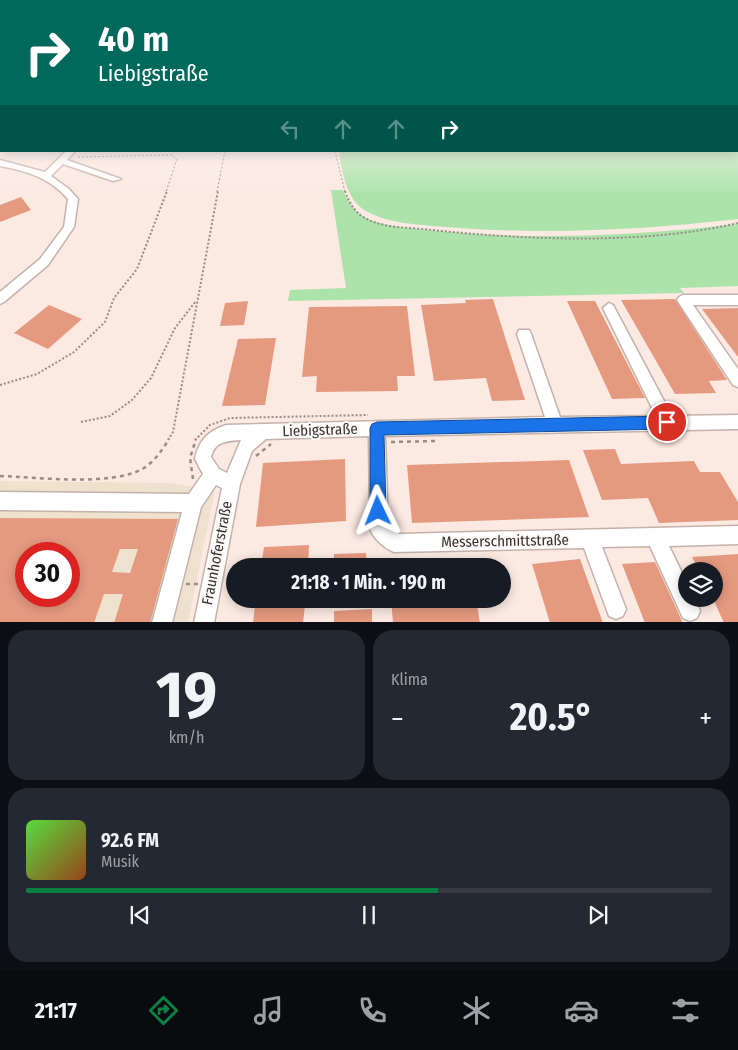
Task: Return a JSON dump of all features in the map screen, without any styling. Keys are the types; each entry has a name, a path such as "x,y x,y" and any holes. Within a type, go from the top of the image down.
{"street":[{"path":"47,175 66,157 116,179"},
{"path":"0,163 23,167 47,175 64,187 73,199 69,227 44,262 0,299"},
{"path":"738,300 682,300 738,381"},
{"path":"609,308 667,422"},
{"path":"524,334 555,424"},
{"name":"Liebigstraße","path":"267,438 376,422 555,424 738,422"},
{"name":"Messerschmittstraße","path":"376,422 379,528 394,543 738,535"},
{"path":"162,622 197,497 213,475 203,459 207,444 212,439 226,433 267,438"},
{"name":"Fraunhoferstraße","path":"204,622 231,484 237,465 246,446 267,438"},
{"name":"Fraunhoferstraße","path":"213,475 231,484"},
{"path":"0,501 197,497"},
{"path":"656,538 690,611"},
{"path":"590,539 616,609"}],"path":[{"path":"0,476 112,478 138,471 161,454 173,432 225,152"},
{"path":"335,152 341,179 360,214 375,222 486,236 563,238 636,236 713,229 738,223"},
{"path":"0,385 37,374 74,352 105,322 114,298 137,269 160,213 177,159 164,154 66,157"},
{"path":"81,422 110,416 132,400 151,378 175,328 196,301"},
{"path":"197,497 188,459 190,451 199,434 217,421 230,418 376,422"},
{"path":"237,465 250,463 267,438"},
{"path":"198,584 200,575"}],"shaded area":[{"path":"0,481 168,483 215,490 188,622 0,622"}],"green space":[{"path":"339,152 738,152 738,219 665,226 557,231 520,231 405,223 385,219 359,206 349,192"},
{"path":"331,190 343,190 355,210 361,215 379,223 439,231 514,236 551,236 626,234 738,224 738,286 680,288 684,293 288,301 290,290 346,288"}],"building":[{"path":"21,197 31,210 0,222 0,205"},
{"path":"493,299 525,400 492,401 486,378 434,381 421,305 466,303 465,300"},
{"path":"675,299 727,380 709,381 716,393 675,394 621,300"},
{"path":"248,301 244,325 220,326 225,303"},
{"path":"567,301 595,301 645,398 612,399"},
{"path":"49,305 82,319 48,349 14,333"},
{"path":"407,306 415,376 397,376 398,391 316,392 317,376 302,377 309,307"},
{"path":"738,308 738,357 702,309"},
{"path":"276,338 265,405 222,406 238,339"},
{"path":"615,449 621,464 694,461 700,472 720,472 738,502 738,520 659,523 648,498 602,500 583,450"},
{"path":"345,459 346,521 256,527 263,463"},
{"path":"569,460 589,517 412,523 407,465"},
{"path":"0,518 178,519 150,622 114,622 123,594 104,594 94,622 0,622","holes":["120,549 138,549 130,573 112,572"]},
{"path":"309,545 308,558 262,558 264,547"},
{"path":"366,553 366,558 334,558 334,554"},
{"path":"738,554 738,622 724,622 717,607 723,607 723,562 694,562 692,557"},
{"path":"580,559 603,622 550,622 532,564"},
{"path":"655,562 683,622 645,622 622,564"},
{"path":"255,608 305,608 303,622 253,622"},
{"path":"392,608 478,608 480,622 393,622"},
{"path":"372,609 372,622 334,622 334,611"}],"route":[{"path":"378,511 377,428 667,422"}]}
